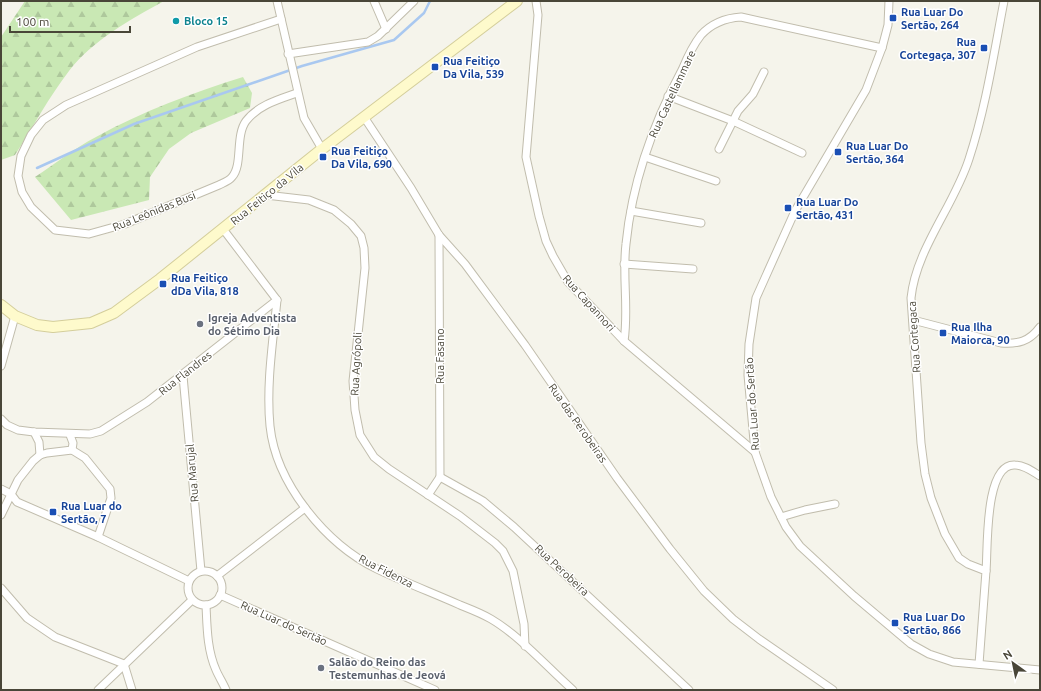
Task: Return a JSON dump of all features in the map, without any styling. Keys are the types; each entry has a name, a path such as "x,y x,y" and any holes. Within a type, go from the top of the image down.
{"street":[{"path":"277,1 304,118 322,149"},
{"path":"374,1 386,29"},
{"path":"288,54 359,44 378,36 414,1"},
{"name":"Rua Feitiço da Vila","path":"1,304 15,316 37,325 53,327 91,323 114,313 223,229 322,149 517,1"},
{"name":"Rua Capannori","path":"536,1 538,14 526,157 546,242 565,278 624,341 755,452"},
{"name":"Rua Luar do Sertão","path":"889,1 888,25 882,48 866,90 796,211 756,298 749,344 748,375 755,452 771,497 781,518 800,546 854,596 911,644 928,654 953,662 1040,670"},
{"name":"Rua Cortegaca","path":"986,571 968,564 959,558 952,549 931,498 925,474 921,443 913,320 910,298 913,280 960,184 969,158 990,76 1004,1"},
{"name":"Rua Castellammare","path":"624,341 626,316 624,264 631,211 645,157 655,126 668,96 702,34 718,23 733,17 741,17 882,48"},
{"name":"Rua Leônidas Busi","path":"280,19 197,47 60,109 44,120 31,135 22,156 18,176 22,192 31,207 55,230 89,234 125,224 219,185 233,177 236,170 240,138 246,121 261,108 279,99 297,93"},
{"path":"719,149 742,104 753,94 764,72"},
{"path":"668,96 733,121 802,153"},
{"name":"Rua das Perobeiras","path":"364,117 411,188 439,235 483,289 525,345 617,478 670,549 704,591 758,639 833,690"},
{"path":"645,157 716,181"},
{"name":"Rua Agrópoli","path":"266,195 309,200 334,210 351,224 360,236 364,248 365,268 353,381 356,421 360,435 374,457 389,469 460,516 503,551 513,571 524,624 525,646"},
{"path":"631,211 701,223"},
{"path":"223,229 277,300"},
{"name":"Rua Fasano","path":"439,235 440,477"},
{"path":"624,264 693,269"},
{"name":"Rua Flandres","path":"1,419 7,425 18,430 34,432 90,434 101,431 147,402 183,376 277,300"},
{"name":"Rua Fidenza","path":"277,300 269,390 270,427 277,456 290,485 305,508 335,539 362,559 390,574 490,618 525,646 573,690"},
{"path":"1,366 15,316"},
{"path":"913,320 1000,343 1014,344 1027,340 1040,327"},
{"name":"Rua Marujal","path":"183,376 201,571"},
{"path":"34,432 39,442 40,455"},
{"path":"70,434 73,443 72,450"},
{"path":"1,515 4,501 11,494 27,468 40,455 72,450 85,458 110,488 111,498 98,537"},
{"path":"979,664 991,498 994,483 999,472 1014,464 1024,467 1040,476"},
{"path":"428,495 440,477"},
{"name":"Rua Perobeira","path":"440,477 483,501 514,527 689,690"},
{"path":"1,489 11,494 17,502"},
{"path":"4,501 17,502 98,537 189,581"},
{"path":"781,518 805,510 835,504"},
{"path":"217,576 305,508"},
{"path":"201,571 208,571 217,576 221,585 220,595 214,602 206,605 198,604 192,600 189,594 189,581 194,575 201,571"},
{"path":"1,588 27,618 55,637 124,664"},
{"name":"Rua Luar do Sertão","path":"220,595 435,690"},
{"path":"98,690 192,600"},
{"path":"206,605 207,630 215,669 225,688 230,690"},
{"path":"124,664 132,690"}],"green space":[{"path":"25,1 164,1 113,31 89,50 69,71 15,155 1,160 1,37"},
{"path":"243,77 252,93 250,108 191,133 169,149 150,177 149,200 71,220 35,177 88,141 132,119 186,96"}],"waterway":[{"path":"37,168 134,124 302,66 394,40 424,13 430,1"}],"place":[{"name":"Rua Luar Do Sertão, 264","path":"893,18"},
{"name":"Bloco 15","path":"176,21"},
{"name":"Rua Cortegaça, 307","path":"984,48"},
{"name":"Rua Feitiço Da Vila, 539","path":"435,67"},
{"name":"Rua Luar Do Sertão, 364","path":"838,152"},
{"name":"Rua Feitiço Da Vila, 690","path":"323,157"},
{"name":"Rua Luar Do Sertão, 431","path":"788,208"},
{"name":"Rua Feitiço dDa Vila, 818","path":"163,284"},
{"name":"Igreja Adventista do Sétimo Dia","path":"200,324"},
{"name":"Rua Ilha Maiorca, 90","path":"943,333"},
{"name":"Rua Luar do Sertão, 7","path":"53,512"},
{"name":"Rua Luar Do Sertão, 866","path":"895,623"},
{"name":"Salão do Reino das Testemunhas de Jeová","path":"321,668"}]}
